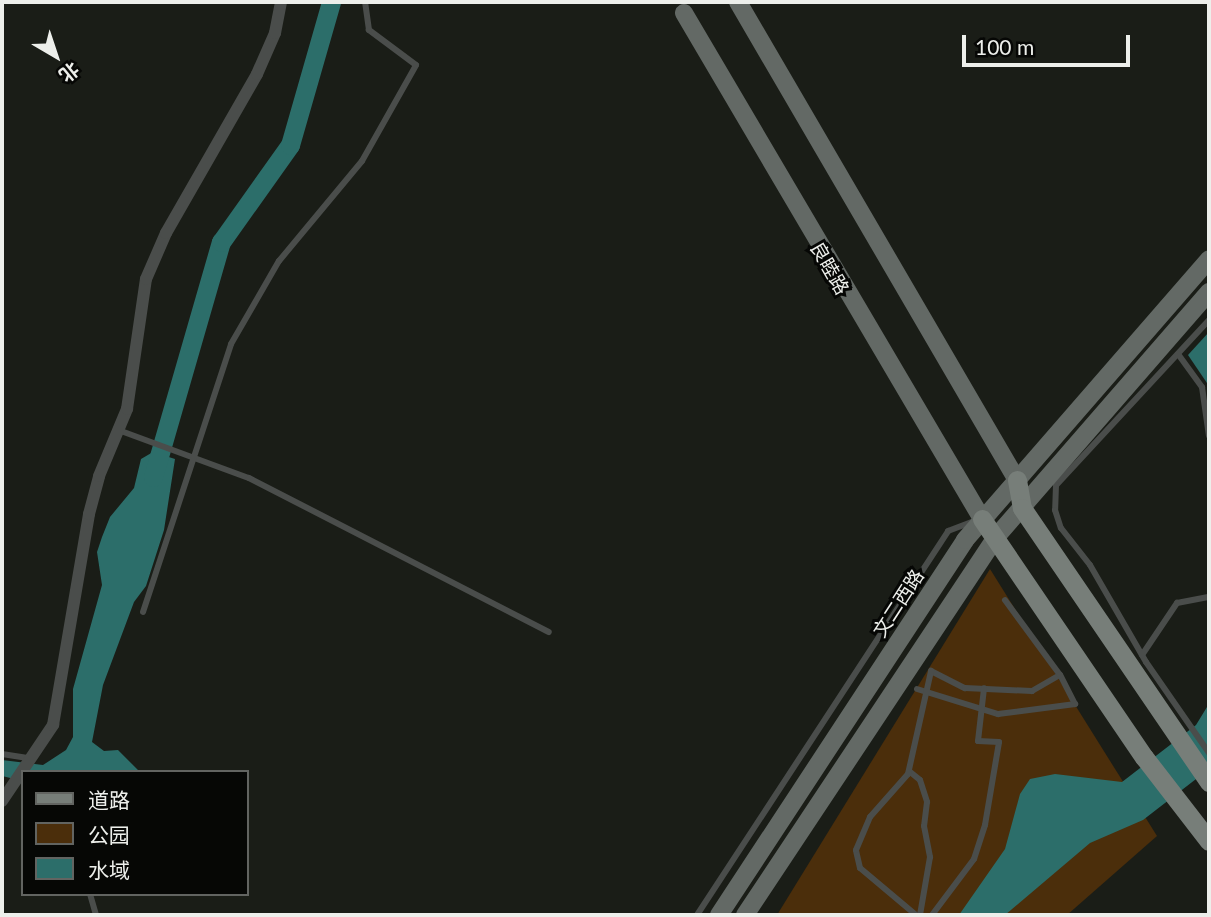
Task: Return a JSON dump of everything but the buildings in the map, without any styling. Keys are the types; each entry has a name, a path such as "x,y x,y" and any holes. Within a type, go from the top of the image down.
{"main road":[{"path":"738,2 1017,480 1022,508 1181,728 1208,780"},
{"name":"良睦路","path":"684,13 982,519"},
{"name":"文二西路","path":"719,915 982,519 1209,259"},
{"path":"745,915 996,537 1209,292"},
{"path":"982,519 1144,757 1209,841"}],"street":[{"path":"22,770 27,758 53,725 89,514 99,476 122,431 146,279 166,233 257,75 275,33 281,2"},
{"path":"2,801 14,788 21,772"}],"lane":[{"path":"143,612 218,373 250,309 279,261 362,161 416,65 369,30 365,2"},
{"path":"1209,320 1056,485 1055,510 1061,528 1090,565 1181,728 1209,753"},
{"path":"1178,354 1202,387 1209,436"},
{"path":"122,431 191,454 248,478 549,632"},
{"path":"697,915 948,531 982,519"},
{"path":"1142,655 1177,603 1209,597"},
{"path":"917,688 998,714 1075,704 1060,675 1005,600"},
{"path":"909,771 920,779 927,802 924,826 930,857 925,906 918,915 860,867 856,850 870,817 909,771 917,724 929,693 931,671 965,688 1032,691 1060,675"},
{"path":"932,915 968,870 985,825 999,742 978,741 984,688"},
{"path":"2,754 27,758"},
{"path":"91,896 96,915"}],"green space":[{"path":"990,569 1157,836 1067,915 777,915"}],"water":[{"path":"1209,332 1209,386 1188,355"},
{"path":"153,452 175,459 164,530 146,586 134,602 103,685 92,742 104,751 118,750 138,770 21,770 21,781 2,776 2,760 43,765 66,750 73,737 73,689 102,585 97,552 110,517 134,488 141,459"},
{"path":"1209,683 1209,769 1143,820 1090,843 1005,915 959,915 1005,849 1020,794 1030,779 1055,774 1122,782 1196,725 1207,707"}],"waterway":[{"path":"153,477 221,242 290,145 331,2"}]}
